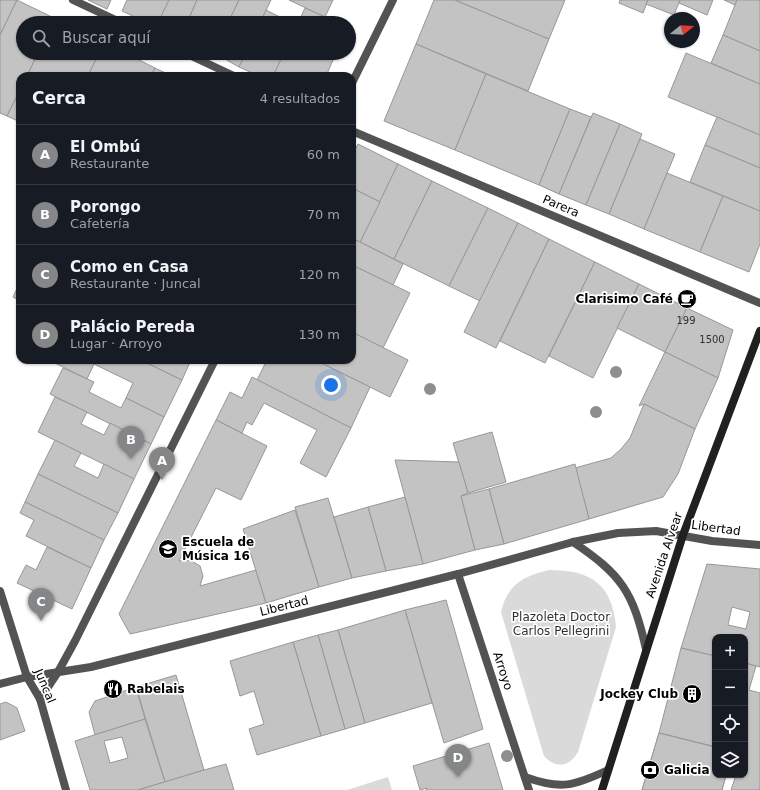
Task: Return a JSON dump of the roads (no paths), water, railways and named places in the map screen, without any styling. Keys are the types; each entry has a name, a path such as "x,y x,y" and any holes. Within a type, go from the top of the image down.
{"street":[{"path":"73,0 107,16"},
{"path":"356,75 392,0"},
{"path":"200,60 225,72"},
{"name":"Parera","path":"356,133 760,303"},
{"name":"Avenida Alvear","path":"602,790 682,535 760,331"},
{"path":"40,699 58,672 213,364"},
{"name":"Libertad","path":"0,684 27,677 91,667 458,574 573,542 618,533 656,531 712,541 760,545"},
{"path":"573,542 595,557 622,584 632,601 639,619 646,650"},
{"name":"Arroyo","path":"458,574 529,790"},
{"name":"Juncal","path":"0,592 27,677 40,699 66,790"},
{"path":"525,777 553,786 564,786 587,780 608,770"}],"place":[{"name":"Clarisimo Café","path":"687,299"},
{"name":"Porongo","path":"131,459"},
{"name":"El Ombú","path":"162,480"},
{"name":"Escuela de Música 16","path":"168,549"},
{"name":"Como en Casa","path":"41,621"},
{"name":"Rabelais","path":"113,689"},
{"name":"Jockey Club","path":"692,694"},
{"name":"Galicia","path":"650,770"},
{"name":"Palácio Pereda","path":"458,777"}],"park label":[{"name":"Plazoleta Doctor Carlos Pellegrini","path":"561,624"}]}
